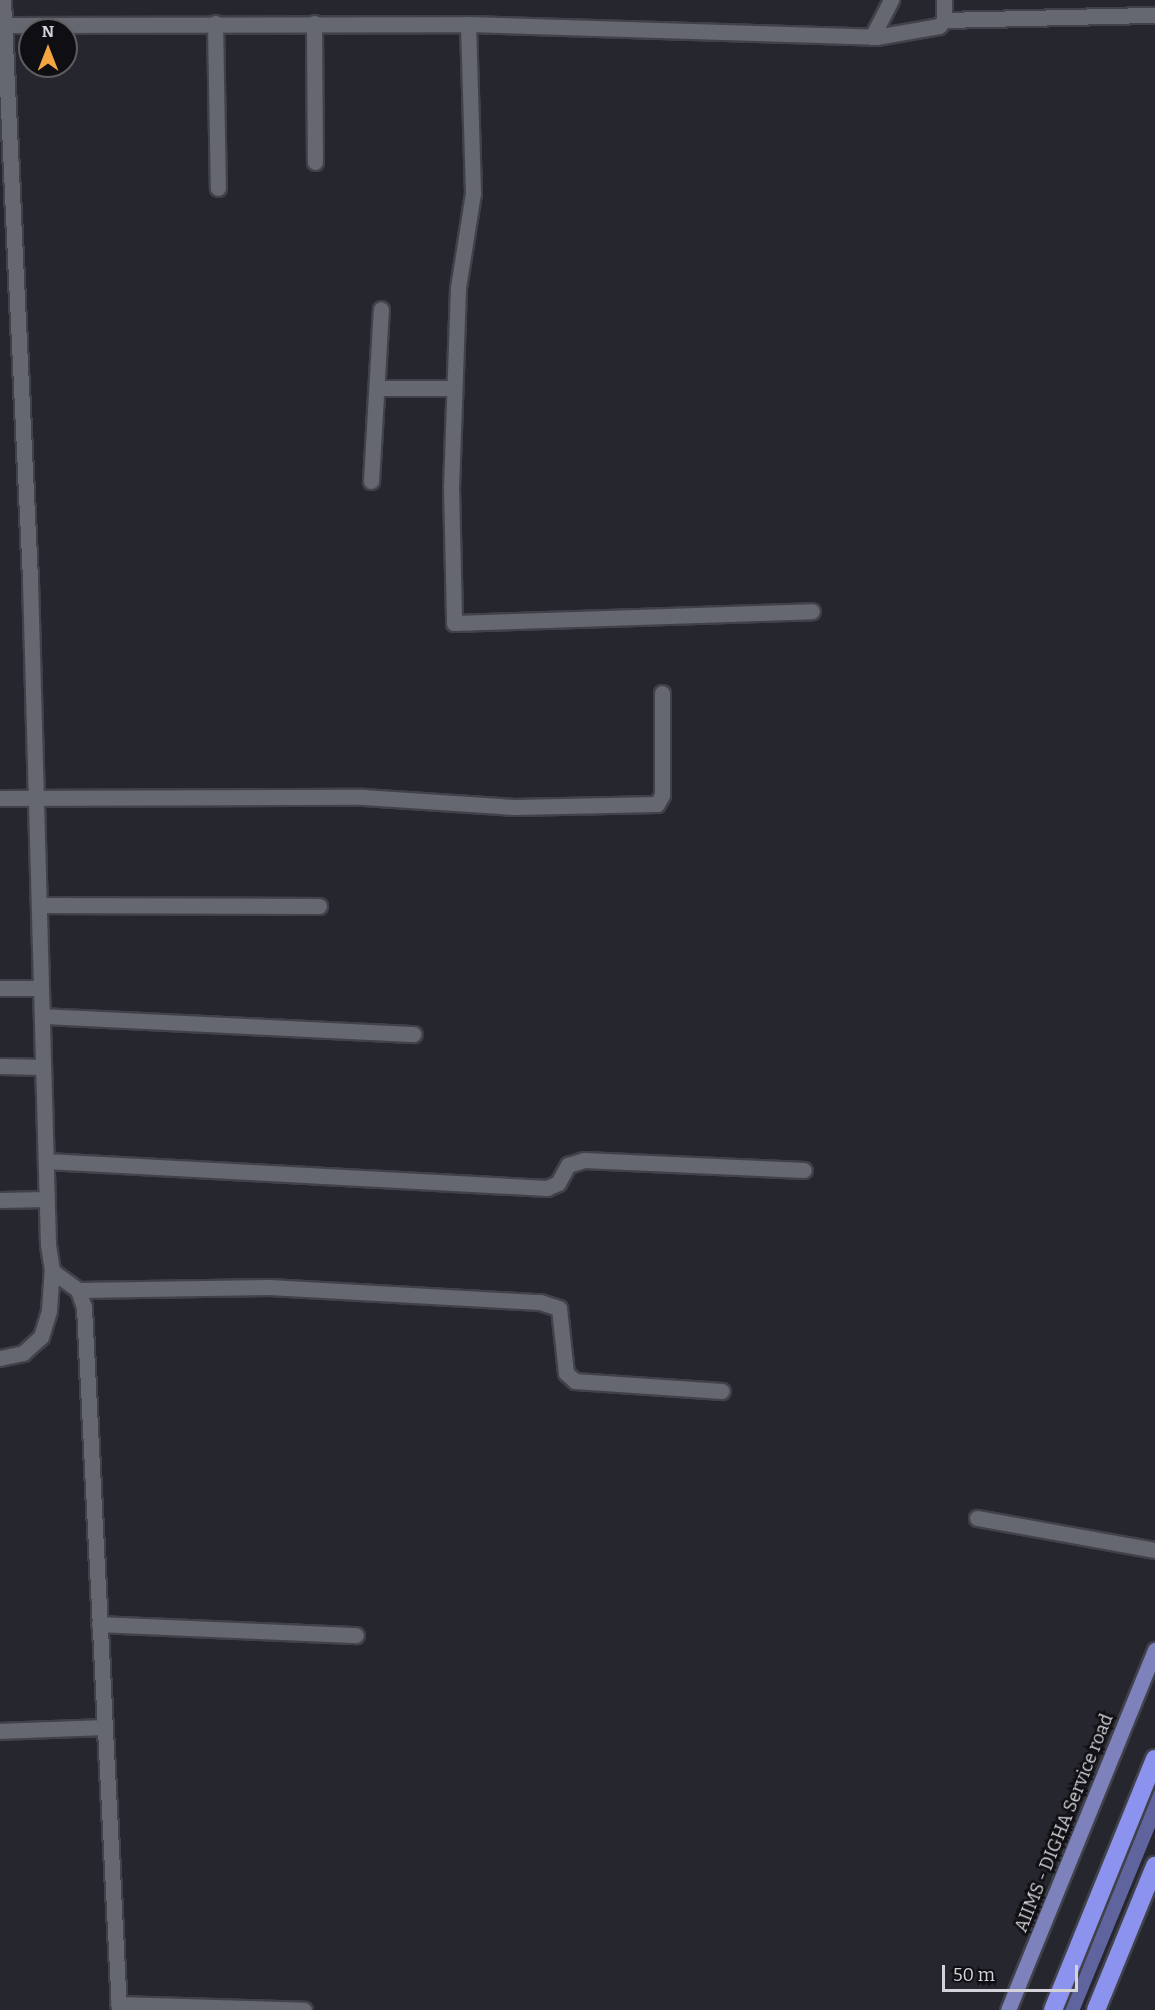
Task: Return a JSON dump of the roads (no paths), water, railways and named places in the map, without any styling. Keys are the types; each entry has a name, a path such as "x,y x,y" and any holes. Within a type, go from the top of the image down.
{"highway":[{"path":"1053,2010 1155,1759"},
{"path":"1096,2010 1155,1866"}],"main road":[{"name":"AIIMS - DIGHA Service road","path":"1008,2010 1155,1650"}],"street":[{"path":"0,1358 23,1353 40,1337 49,1310 52,1271 46,1199 36,797 7,211 3,0"},
{"path":"872,37 891,0"},
{"path":"5,25 468,24 872,37 912,34 939,26 944,20 944,0"},
{"path":"944,20 1155,15"},
{"path":"215,23 218,188"},
{"path":"314,23 315,162"},
{"path":"468,24 473,193 459,270 454,388 454,623 812,611"},
{"path":"371,481 381,309"},
{"path":"377,388 454,388"},
{"path":"0,798 363,796 514,807 657,804 662,795 662,693"},
{"path":"39,905 319,906"},
{"path":"0,987 41,988"},
{"path":"42,1016 414,1034"},
{"path":"0,1066 43,1067"},
{"path":"46,1161 547,1188 558,1183 568,1165 584,1160 804,1170"},
{"path":"0,1200 46,1199"},
{"path":"52,1271 78,1290 84,1307 118,2007 304,2010"},
{"path":"78,1290 269,1287 540,1302 559,1308 566,1373 575,1381 722,1391"},
{"path":"977,1518 1155,1550"},
{"path":"99,1624 356,1635"},
{"path":"0,1731 104,1727"}],"waterway":[{"path":"1069,2010 1155,1801"}]}
